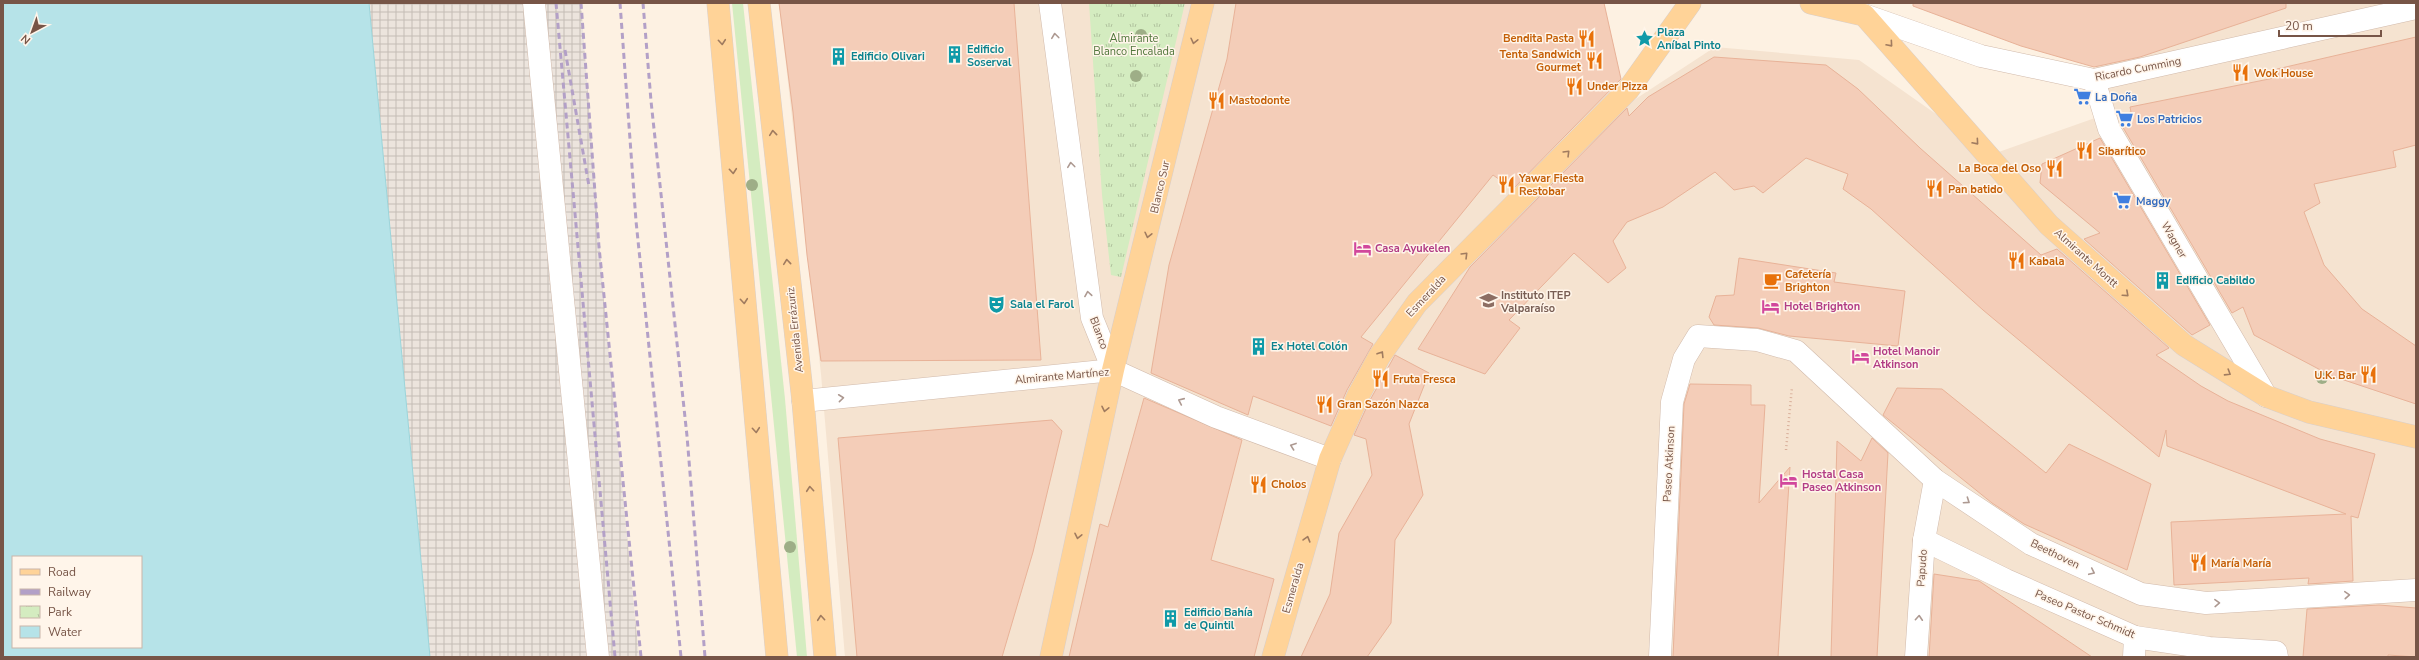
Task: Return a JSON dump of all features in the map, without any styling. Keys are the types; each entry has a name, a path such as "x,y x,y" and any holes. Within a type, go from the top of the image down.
{"main road":[{"path":"718,3 777,657"},
{"name":"Avenida Errázuriz","path":"759,3 803,401 825,657"},
{"name":"Blanco Sur","path":"1114,370 1204,3"},
{"name":"Esmeralda","path":"1273,657 1330,459 1358,396 1379,357 1417,303 1613,107 1628,90 1690,3"},
{"path":"1811,3 1864,15"},
{"name":"Almirante Montt","path":"1864,15 2049,225 2184,345 2266,396 2309,412 2416,437"},
{"path":"1051,657 1114,370"}],"street":[{"path":"534,3 598,657"},
{"name":"Blanco","path":"1050,3 1092,318 1114,370"},
{"name":"Ricardo Cumming","path":"1864,15 1981,56 2094,80 2416,8"},
{"name":"Wagner","path":"2094,80 2109,129 2266,396"},
{"name":"Paseo Atkinson","path":"1660,657 1672,402 1684,358 1698,336 1757,340"},
{"name":"Beethoven","path":"1757,340 1796,351 1935,480 2031,544 2142,594 2206,603 2416,590"},
{"name":"Almirante Martínez","path":"803,401 1114,370 1216,417 1330,459"},
{"name":"Papudo","path":"1916,657 1924,540 1935,480"},
{"name":"Paseo Pastor Schmidt","path":"1924,540 2006,580 2134,647 2209,648 2276,652 2276,657"}],"path":[{"path":"1786,450 1796,351"}],"shaded area":[{"path":"369,3 581,3 604,302 639,657 430,657"},
{"path":"779,3 1604,3 1622,85 1631,102 1715,47 1859,60 1993,154 2112,112 2095,64 1920,3 2416,3 2416,657 845,657 821,374"}],"green space":[{"path":"732,3 743,3 785,399 807,657 797,657"},
{"name":"Almirante Blanco Encalada","path":"1089,3 1185,3 1121,277 1111,275 1102,195"}],"water":[{"path":"3,3 369,3 430,657 3,657"}],"building":[{"path":"779,3 1014,3 1041,360 821,361 807,255 793,112"},
{"path":"1236,3 1604,3 1621,79 1513,189 1493,175 1361,337 1373,344 1347,390 1331,426 1253,396 1248,415 1151,373 1169,265 1227,59"},
{"path":"1913,3 2286,3 2286,8 2140,57 2094,67 2021,46 1913,6"},
{"path":"2416,37 2416,145 2393,151 2396,167 2314,184 2320,203 2304,212 2324,265 2362,309 2416,346 2416,404 2332,376 2254,335 2243,307 2232,313 2121,124 2118,115 2131,112 2130,107 2279,77 2277,69"},
{"path":"1714,57 1826,65 1858,89 1920,148 2041,255 2057,249 2169,348 2156,355 2201,386 2228,401 2320,439 2375,454 2358,518 2351,516 2353,581 2308,584 2309,578 2174,585 2171,522 2346,514 2167,446 2166,430 2159,457 1983,310 1871,209 1843,189 1848,174 1806,158 1763,193 1754,186 1734,190 1715,172 1663,207 1627,222 1613,241 1626,268 1608,283 1574,253 1509,320 1520,328 1485,374 1418,349 1470,267 1627,108 1629,116 1648,97"},
{"path":"2100,138 2210,325 2192,335 2084,239 2100,233 2040,183 2042,164"},
{"name":"Hotel Brighton","path":"1739,258 1836,273 1834,282 1905,291 1898,346 1789,336 1758,328 1714,325 1709,317 1716,296 1734,295"},
{"path":"1395,355 1429,373 1409,424 1423,495 1395,540 1391,623 1367,657 1301,657 1330,594 1339,533 1372,475 1366,439 1354,435 1369,402"},
{"path":"1690,384 1751,385 1751,405 1765,405 1759,503 1790,467 1778,657 1673,657 1684,404"},
{"path":"1897,388 1942,389 2046,473 2069,444 2151,484 2127,570 2024,524 1992,503 1883,415"},
{"path":"1144,398 1242,440 1211,560 1274,579 1254,657 1069,657 1100,524 1108,527"},
{"path":"1052,420 1062,431 1033,552 1002,657 857,657 838,438"},
{"path":"1872,438 1888,453 1877,657 1831,657 1837,441 1861,461"},
{"path":"1934,574 1979,581 2092,657 1929,657"},
{"path":"2379,605 2416,608 2416,657 2388,655 2388,657 2303,657 2307,609"}],"railway":[{"path":"556,3 615,657"},
{"path":"581,3 599,247 641,657"},
{"path":"620,3 636,221 681,657"},
{"path":"643,3 651,101 687,436 705,657"},
{"path":"565,50 589,186"}],"place":[{"name":"Bendita Pasta","path":"1587,38"},
{"name":"Plaza Aníbal Pinto","path":"1644,38"},
{"name":"Edificio Soserval","path":"954,55"},
{"name":"Edificio Olivari","path":"838,56"},
{"name":"Tenta Sandwich Gourmet","path":"1594,60"},
{"name":"Wok House","path":"2241,73"},
{"name":"Under Pizza","path":"1574,86"},
{"name":"La Doña","path":"2082,97"},
{"name":"Mastodonte","path":"1216,100"},
{"name":"Los Patricios","path":"2124,119"},
{"name":"Sibarítico","path":"2085,151"},
{"name":"La Boca del Oso","path":"2054,168"},
{"name":"Yawar Fiesta Restobar","path":"1506,184"},
{"name":"Pan batido","path":"1935,189"},
{"name":"Maggy","path":"2123,201"},
{"name":"Casa Ayukelen","path":"1362,248"},
{"name":"Kabala","path":"2016,261"},
{"name":"Cafetería Brighton","path":"1772,280"},
{"name":"Edificio Cabildo","path":"2163,280"},
{"name":"Instituto ITEP Valparaíso","path":"1488,301"},
{"name":"Sala el Farol","path":"997,304"},
{"name":"Hotel Brighton","path":"1771,306"},
{"name":"Ex Hotel Colón","path":"1258,346"},
{"name":"Hotel Manoir Atkinson","path":"1860,357"},
{"name":"U.K. Bar","path":"2369,375"},
{"name":"Fruta Fresca","path":"1380,379"},
{"name":"Gran Sazón Nazca","path":"1324,404"},
{"name":"Hostal Casa Paseo Atkinson","path":"1789,480"},
{"name":"Cholos","path":"1258,484"},
{"name":"María María","path":"2198,563"},
{"name":"Edificio Bahía de Quintil","path":"1171,618"}]}
